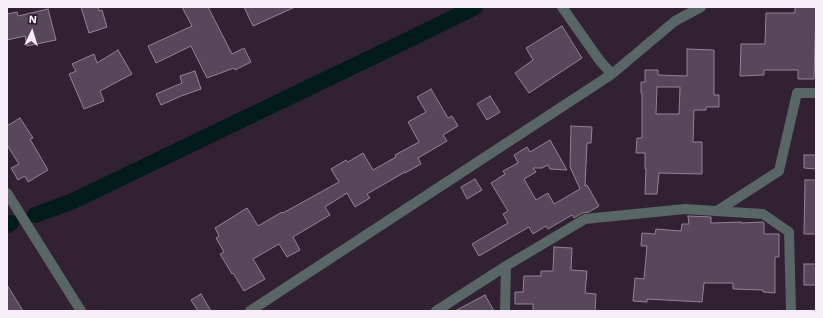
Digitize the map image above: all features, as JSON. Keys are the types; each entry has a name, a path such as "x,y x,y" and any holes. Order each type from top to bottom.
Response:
{"street":[{"path":"562,7 600,61 612,74"},
{"path":"250,311 612,74 675,21 701,7"},
{"path":"717,211 779,171 797,93 816,93"},
{"path":"7,193 81,311"},
{"path":"436,311 506,266 585,219 685,209 763,214 788,232 792,311"},
{"path":"505,311 506,266"}],"building":[{"path":"81,7 98,7 99,11 102,10 107,27 89,33"},
{"path":"182,7 208,7 232,54 244,48 251,62 235,70 234,68 207,78 191,46 156,63 148,46 192,26"},
{"path":"244,7 295,7 253,26"},
{"path":"795,7 816,7 814,79 798,79 798,70 764,70 764,75 740,76 741,44 765,44 766,13 795,13"},
{"path":"48,9 56,40 27,46 25,36 7,40 7,14 17,12 18,16"},
{"path":"562,26 582,58 529,93 515,73 533,60 526,48"},
{"path":"687,49 714,50 714,95 719,95 719,107 706,107 706,110 694,110 693,142 702,142 702,174 659,173 657,194 645,194 645,153 636,153 637,138 642,138 641,82 645,82 645,70 658,70 658,75 687,76","holes":["657,87 680,87 679,114 656,114"]},
{"path":"118,50 132,74 100,91 104,101 84,109 69,74 76,71 72,64 94,54 97,63"},
{"path":"195,71 201,89 161,105 156,94 182,83 180,76"},
{"path":"431,89 448,118 452,116 458,126 443,135 447,141 418,158 421,164 367,194 370,198 355,207 347,193 325,207 330,215 293,237 300,250 287,257 279,244 253,259 265,279 244,291 220,254 224,252 216,238 219,236 215,228 247,208 258,226 339,182 331,169 346,160 348,162 363,153 373,170 396,157 395,155 419,142 408,122 426,112 417,97"},
{"path":"490,96 500,112 487,120 477,104"},
{"path":"20,118 33,138 30,139 48,170 28,182 25,176 18,180 11,168 19,164 7,145 7,126"},
{"path":"571,126 592,127 591,143 587,143 585,186 587,185 599,206 574,218 572,215 548,229 546,226 533,234 529,227 479,256 472,244 508,223 503,214 508,211 491,183 505,174 503,171 518,163 514,155 527,147 530,152 550,140 567,170 550,169 548,165 542,168 533,168 536,172 524,179 536,200 548,193 554,204 580,189 570,167"},
{"path":"804,155 816,155 816,169 804,168"},
{"path":"475,179 482,190 467,199 461,187"},
{"path":"805,180 816,180 816,234 804,234"},
{"path":"688,216 711,217 711,223 763,222 764,234 779,234 779,257 775,257 775,293 763,292 763,290 733,289 733,283 704,283 702,302 647,299 647,302 633,301 635,278 644,279 647,246 641,246 642,233 655,234 656,229 681,231 682,224 689,224"},
{"path":"554,247 572,248 571,270 587,271 585,293 596,294 595,311 533,311 533,304 515,304 515,292 523,292 524,276 541,276 541,271 553,271"},
{"path":"804,264 816,264 816,285 804,285"},
{"path":"7,285 23,311 7,311"},
{"path":"201,294 211,311 198,311 191,300"},
{"path":"485,295 494,311 455,311"}],"waterway":[{"path":"35,215 73,201 475,7"},
{"path":"7,225 11,223"}]}
